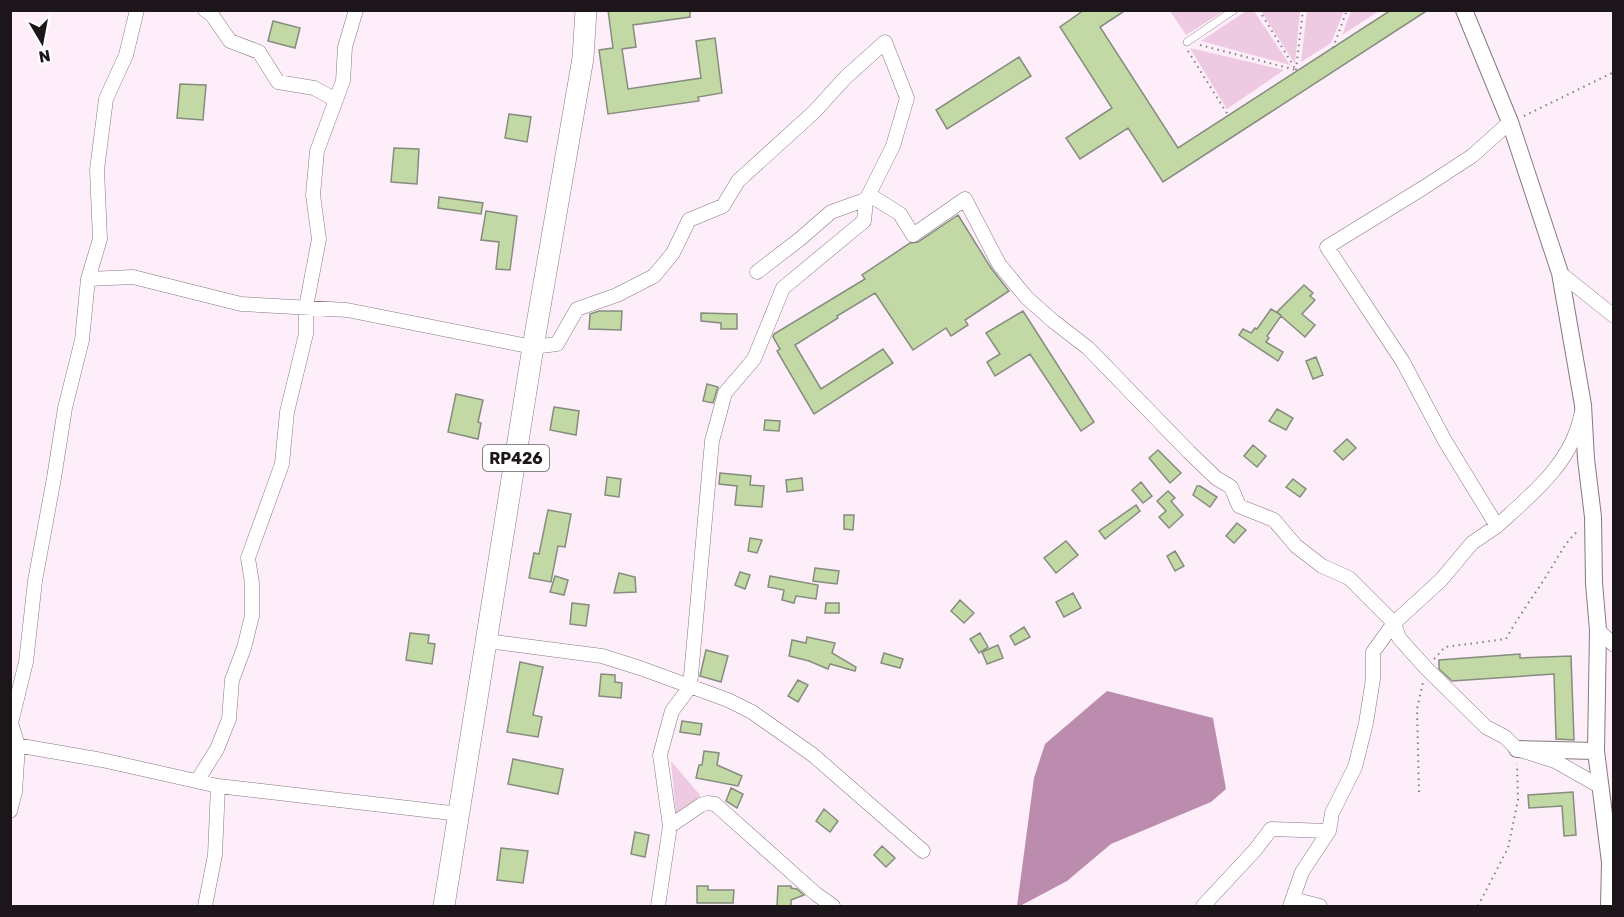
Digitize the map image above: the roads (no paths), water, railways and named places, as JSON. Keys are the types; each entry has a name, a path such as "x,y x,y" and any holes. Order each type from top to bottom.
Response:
{"main road":[{"name":"RP426","path":"444,906 533,347 583,58 586,10"}],"street":[{"path":"10,811 15,792 11,723 26,662 34,581 65,408 82,340 88,279 100,239 97,170 106,99 126,55 137,10"},
{"path":"205,10 212,15 230,41 259,52 278,82 314,88 336,100"},
{"path":"197,781 217,749 228,719 232,680 244,648 252,616 249,558 282,464 287,412 306,334 306,307 319,239 313,195 317,151 343,81 345,47 356,10"},
{"path":"1464,10 1510,122 1560,273 1583,405 1593,518 1594,583 1598,630 1596,751 1610,862 1609,906"},
{"path":"88,279 133,277 241,304 347,310 533,347 557,344 577,309 616,295 654,276 673,253 689,220 723,206 738,181 814,112 846,77 885,42 908,98 893,146 866,200 864,221 783,288 754,359 725,393 712,441 690,687 672,711 660,755 670,826 658,906"},
{"path":"1497,526 1445,441 1403,362 1327,247 1472,156 1510,122"},
{"path":"757,272 800,240 831,212 873,197 900,214 913,235 965,199 999,264 1027,298 1088,348 1189,452 1216,478 1231,487 1239,506 1274,520 1296,546 1322,566 1349,578 1394,623 1399,638 1426,668 1486,728 1505,737 1517,749 1556,761 1601,787"},
{"path":"1560,273 1614,316"},
{"path":"1320,906 1292,903 1302,872 1329,831 1332,813 1355,767 1366,723 1373,679 1373,652 1394,623 1441,580 1472,543 1497,526 1555,471 1579,428 1583,405"},
{"path":"1598,630 1614,645"},
{"path":"487,641 602,656 728,700 752,712 813,755 923,850"},
{"path":"14,745 102,760 218,786 460,814"},
{"path":"1517,749 1596,751"},
{"path":"205,906 215,855 218,786"},
{"path":"670,826 701,805 715,804 816,894 833,906"},
{"path":"1203,906 1256,849 1271,829 1329,831"}],"lane":[{"path":"1187,42 1234,10"}]}
